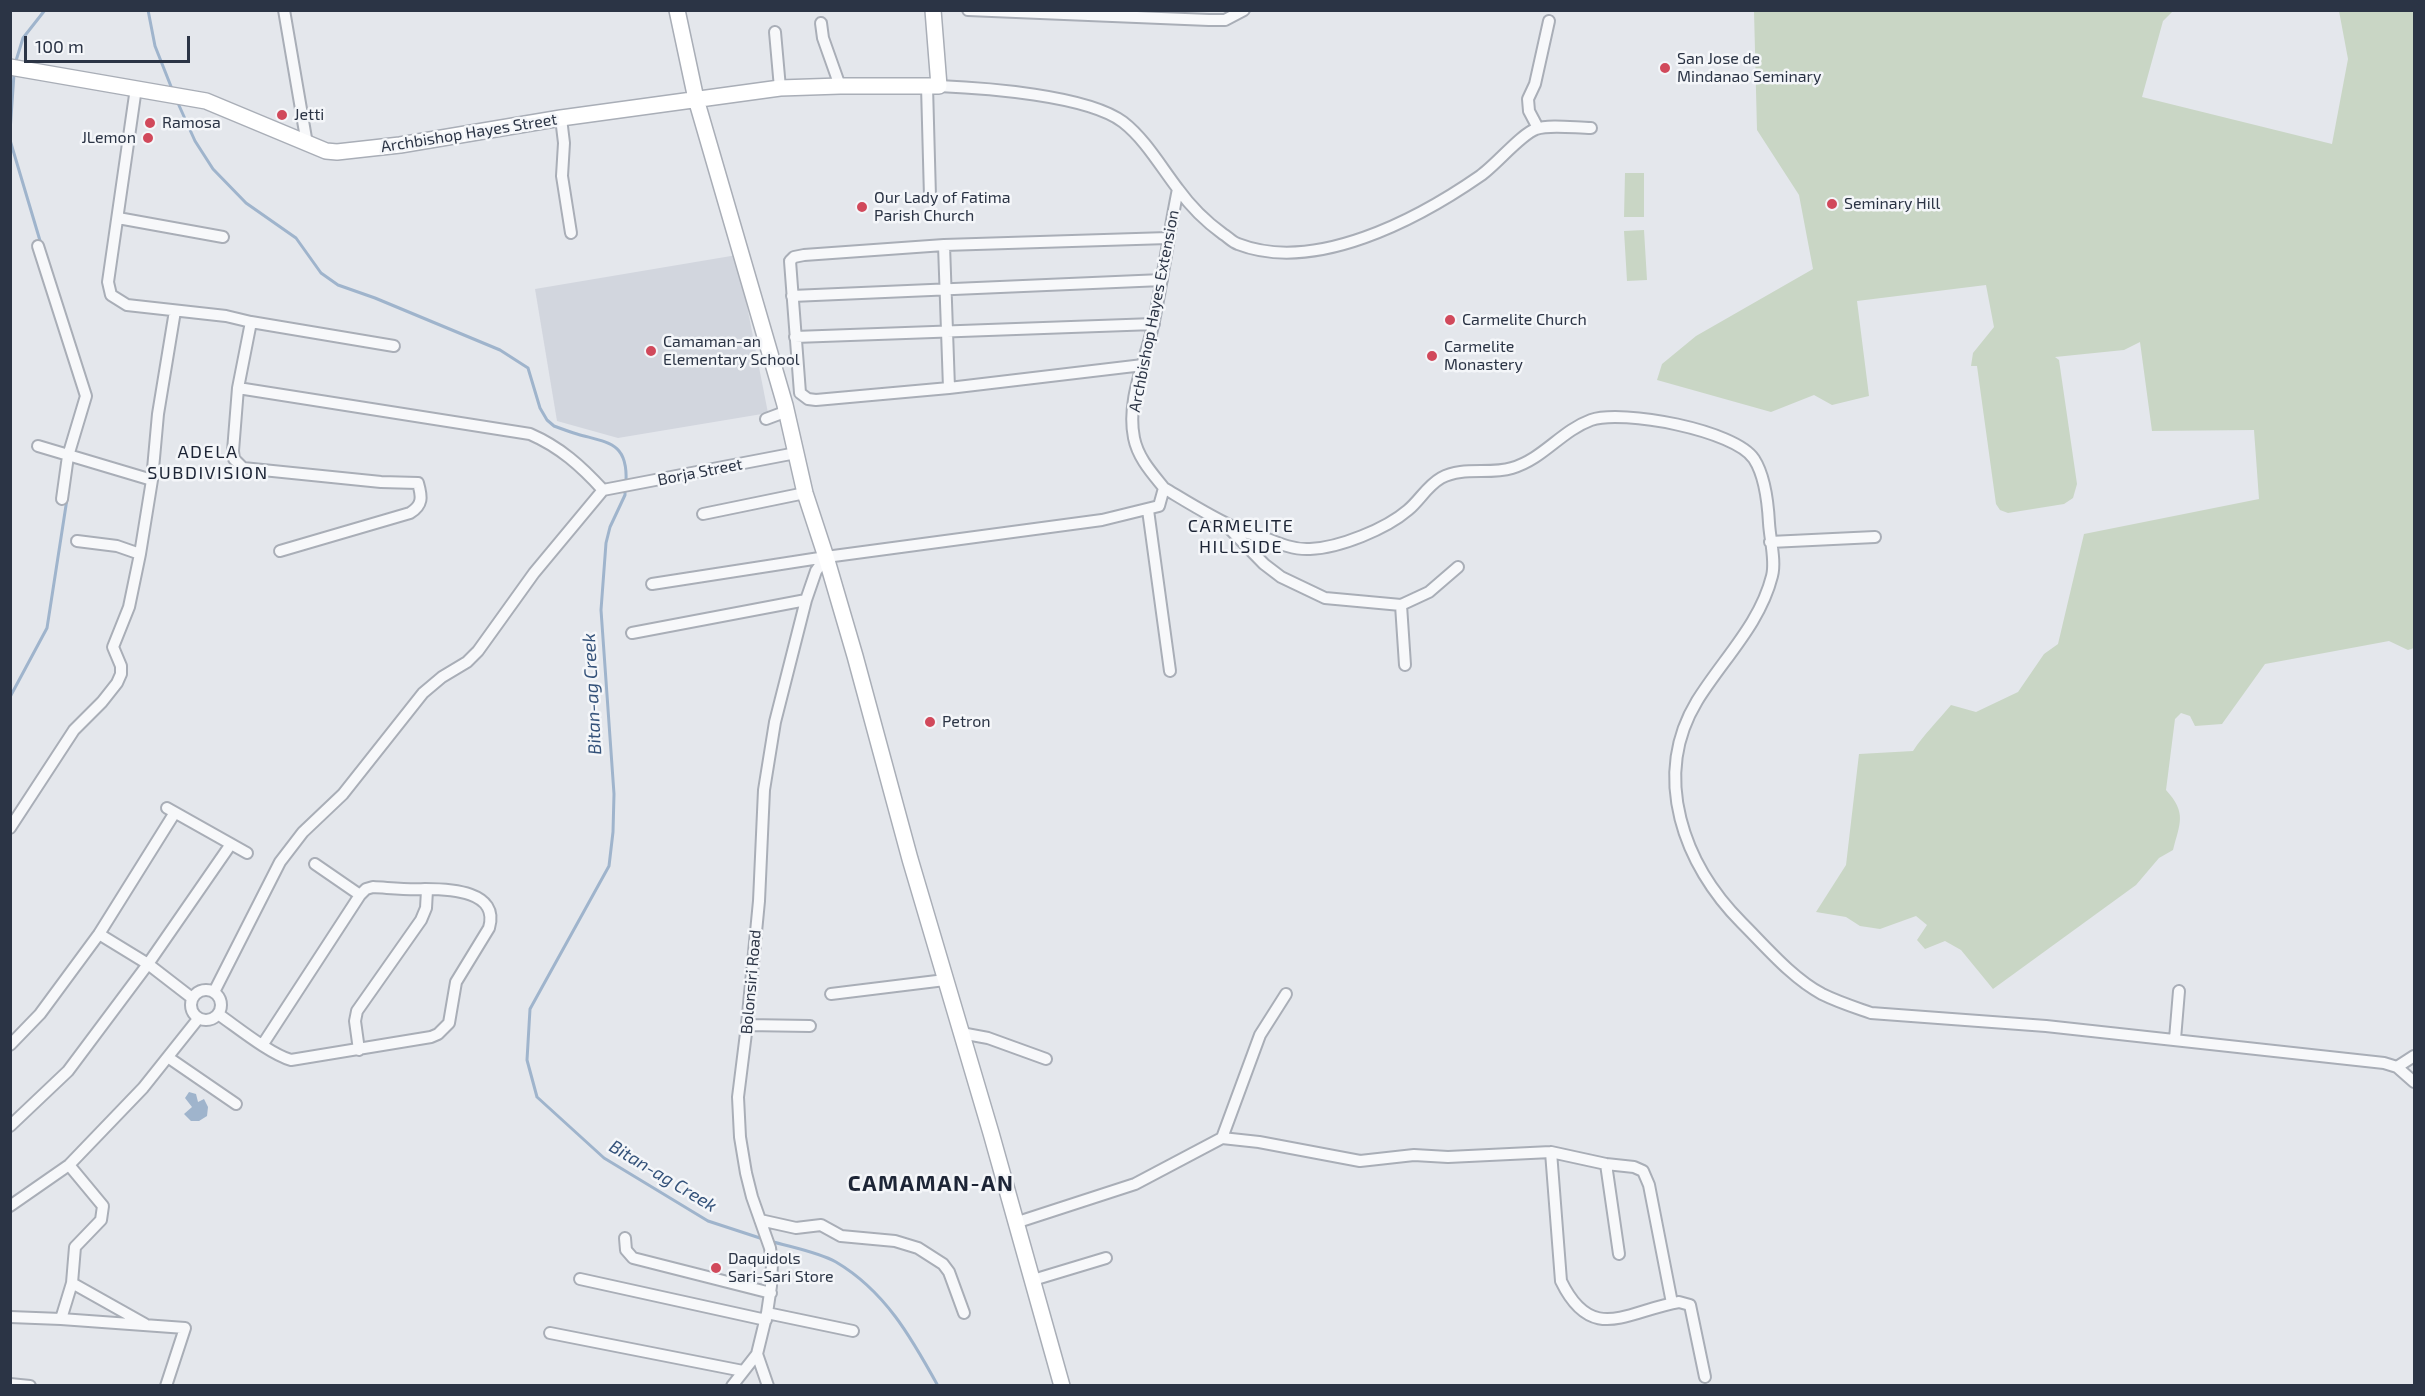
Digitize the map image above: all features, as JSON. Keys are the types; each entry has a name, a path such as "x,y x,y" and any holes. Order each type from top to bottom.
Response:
{"main road":[{"path":"677,10 696,99 785,405 805,493 826,557 1062,1386"},
{"path":"933,10 933,86"},
{"name":"Archbishop Hayes Street","path":"10,67 183,96 220,106 326,151 351,151 400,145 561,118 780,88 933,86"}],"street":[{"path":"284,10 308,144"},
{"path":"968,10 1209,15 1225,20 1244,10"},
{"path":"1538,128 1529,111 1528,99 1534,84 1549,21"},
{"path":"821,23 823,38 840,86"},
{"path":"775,32 780,88"},
{"path":"930,197 933,86"},
{"name":"Archbishop Hayes Extension","path":"933,86 1008,90 1063,101 1113,115 1139,138 1178,189 1154,324 1133,404 1134,437 1145,465 1164,488"},
{"path":"136,88 108,282 111,295 127,305 226,316 394,346"},
{"path":"561,118 564,143 562,176 571,233"},
{"path":"1178,189 1200,217 1236,244 1278,252 1317,250 1350,241 1414,217 1452,196 1491,168 1530,132 1538,128 1591,128"},
{"path":"118,218 223,237"},
{"path":"1143,364 949,388 808,399 800,393 790,261 794,257 944,245 1168,238"},
{"path":"944,245 949,388"},
{"path":"38,246 86,396 69,456 62,499"},
{"path":"792,296 1162,280"},
{"path":"10,828 74,730 102,702 121,674 121,666 113,647 129,607 140,554 152,480 158,414 175,311"},
{"path":"251,322 238,388 233,451 234,459 243,468 381,482 423,483 421,502 410,513 280,552"},
{"path":"795,337 1154,324"},
{"path":"214,992 280,862 303,832 343,794 423,693 442,677 467,662 478,651 534,573 603,490 575,460 547,441 530,434 238,388"},
{"path":"766,419 782,413 785,405"},
{"path":"652,584 826,557 1102,520 1159,506 1164,488 1243,531 1291,547 1325,548 1382,527 1410,509 1433,482 1452,472 1500,471 1516,467 1545,452 1577,426 1595,418 1664,422 1684,426 1726,438 1753,458 1759,469 1768,507 1773,573 1761,608 1699,698 1685,723 1679,745 1675,777 1679,814 1694,859 1723,904 1788,967 1819,992 1871,1013 2046,1026 2384,1063 2397,1067 2415,1082"},
{"path":"38,446 152,480"},
{"name":"Borja Street","path":"603,490 796,453"},
{"path":"703,514 805,493"},
{"path":"1148,510 1170,671"},
{"path":"1223,522 1264,564 1294,585 1325,598 1401,605 1429,592 1458,567"},
{"path":"1770,542 1875,537"},
{"path":"77,542 117,546 140,554"},
{"name":"Bolonsiri Road","path":"732,1386 757,1354 771,1293 770,1248 747,1173 738,1096 759,901 763,802 769,751 806,600 816,571 826,557"},
{"path":"632,633 806,600"},
{"path":"1401,605 1405,665"},
{"path":"10,1045 40,1014 99,934 171,811 247,853"},
{"path":"10,1126 68,1071 148,964 231,844"},
{"path":"315,864 360,895"},
{"path":"218,1014 263,1044 291,1060 359,1050 438,1034 449,1023 456,982 489,928 492,918 491,911 486,903 447,888 366,889 263,1044"},
{"path":"359,1050 355,1021 357,1011 421,920 426,908 427,890"},
{"path":"99,934 148,964 192,998"},
{"path":"831,994 945,980"},
{"path":"200,991 214,992 220,1000 218,1014 210,1020 198,1019 190,1008 192,998 200,991"},
{"path":"2175,1039 2179,991"},
{"path":"1222,1138 1260,1035 1286,994"},
{"path":"10,1206 69,1165 169,1058 198,1019"},
{"path":"747,1025 810,1026"},
{"path":"961,1033 988,1038 1046,1059"},
{"path":"2397,1067 2415,1056"},
{"path":"169,1058 236,1104"},
{"path":"1015,1223 1135,1184 1222,1138 1258,1142 1360,1161 1414,1155 1448,1157 1551,1152 1606,1164 1634,1167 1643,1171 1649,1185 1672,1303"},
{"path":"1551,1152 1561,1281 1577,1308 1595,1318 1611,1320 1672,1303 1690,1305 1705,1377"},
{"path":"1606,1164 1619,1254"},
{"path":"61,1319 72,1283 75,1247 101,1220 104,1212 103,1206 69,1165"},
{"path":"761,1224 796,1228 822,1226 841,1236 895,1241 918,1248 943,1264 949,1272 964,1313"},
{"path":"625,1238 626,1250 633,1258 771,1293"},
{"path":"1033,1280 1106,1258"},
{"path":"579,1279 767,1317 854,1331"},
{"path":"72,1283 149,1326"},
{"path":"10,1317 185,1328 166,1386"},
{"path":"550,1333 743,1371"},
{"path":"757,1354 768,1386"},
{"path":"10,1384 30,1386"}],"shaded area":[{"name":"Camaman-an Elementary School","path":"737,255 768,413 618,438 557,421 535,289"}],"green space":[{"path":"1754,11 2173,11 2163,21 2142,97 2332,144 2348,59 2339,11 2414,11 2414,648 2408,650 2389,641 2265,664 2222,724 2195,726 2190,716 2181,713 2175,719 2166,790 2177,805 2180,818 2173,850 2159,858 2136,885 1993,989 1961,950 1945,941 1925,949 1917,940 1927,925 1916,916 1880,929 1860,926 1846,917 1816,912 1846,865 1859,754 1913,751 1951,705 1976,712 2018,692 2044,654 2058,644 2084,534 2259,499 2254,430 2152,431 2140,342 2124,350 2055,357 2059,360 2077,484 2073,498 2064,504 2008,513 2000,510 1996,504 1977,366 1971,366 1973,353 1994,327 1986,285 1857,301 1869,396 1832,405 1814,395 1771,412 1657,380 1662,364 1696,336 1813,269 1799,195 1757,130"},
{"path":"1625,173 1644,173 1644,217 1624,217"},
{"path":"1644,230 1647,280 1627,281 1624,231"}],"water":[{"path":"189,1092 196,1094 198,1102 204,1099 208,1107 207,1116 199,1121 191,1121 184,1114 192,1107 185,1098"}],"waterway":[{"path":"15,64 23,38 45,10"},
{"name":"Bitan-ag Creek","path":"148,10 155,46 172,89"},
{"path":"10,132 14,74"},
{"name":"Bitan-ag Creek","path":"177,101 195,141 213,169 246,203 296,238 321,273 338,285 500,350 528,368 540,408 547,420 554,426 614,446 624,459 626,482"},
{"path":"10,140 41,244"},
{"name":"Bitan-ag Creek","path":"625,489 625,495 610,527 606,543 601,610 614,794 609,866 530,1009 527,1060 537,1097 604,1158 708,1221 763,1239"},
{"path":"10,697 47,628 67,499"},
{"name":"Bitan-ag Creek","path":"770,1241 829,1258 869,1287 883,1301 907,1333 938,1386"}],"place":[{"name":"San Jose de Mindanao Seminary","path":"1665,68"},
{"name":"Jetti","path":"282,115"},
{"name":"Ramosa","path":"150,123"},
{"name":"JLemon","path":"148,138"},
{"name":"Seminary Hill","path":"1832,204"},
{"name":"Our Lady of Fatima Parish Church","path":"862,207"},
{"name":"Carmelite Church","path":"1450,320"},
{"name":"Camaman-an Elementary School","path":"651,351"},
{"name":"Carmelite Monastery","path":"1432,356"},
{"name":"Petron","path":"930,722"},
{"name":"Daquidols Sari-Sari Store","path":"716,1268"}],"district":[{"name":"ADELA SUBDIVISION","path":"208,462"},
{"name":"CARMELITE HILLSIDE","path":"1241,536"},
{"name":"CAMAMAN-AN","path":"931,1184"}]}
